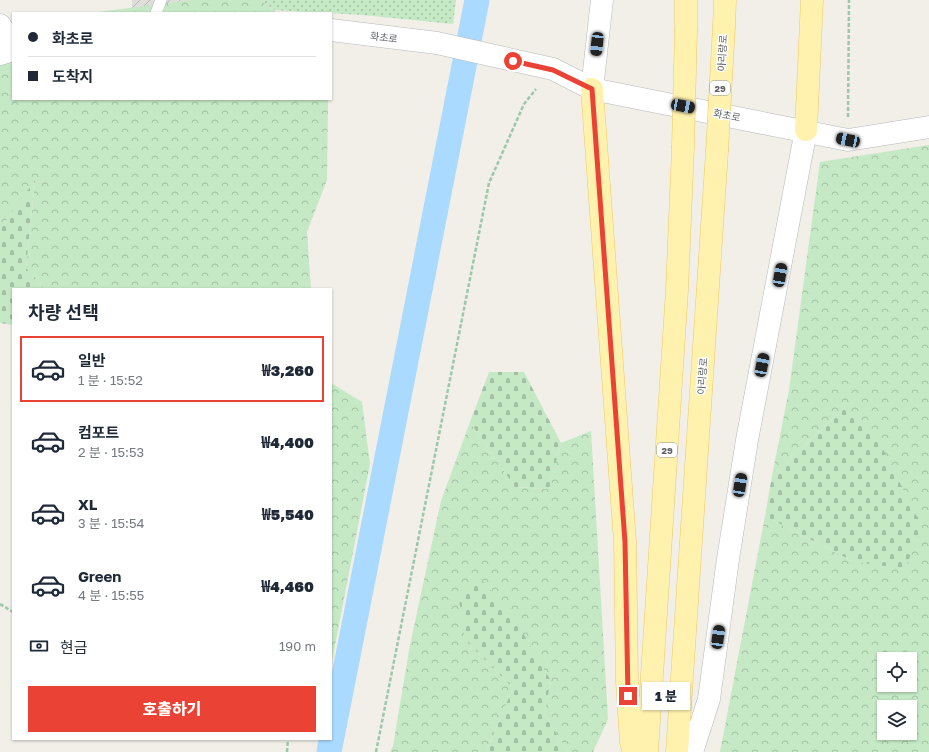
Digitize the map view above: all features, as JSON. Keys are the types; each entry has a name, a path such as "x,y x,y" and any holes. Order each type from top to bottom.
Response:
{"main road":[{"name":"29","path":"647,752 677,290 683,148 686,0"},
{"name":"아리랑로","path":"677,752 717,151 725,0"},
{"path":"806,130 812,0"},
{"path":"592,89 625,542 626,681 631,742 634,752"}],"street":[{"path":"592,89 602,0"},
{"path":"0,24 12,44"},
{"name":"화초로","path":"332,30 437,44 553,70 592,89 806,130 848,140 929,127"},
{"path":"0,54 12,50"},
{"path":"692,752 709,699 728,559 748,440 806,130"}],"lane":[{"path":"156,12 160,0"}],"path":[{"path":"848,140 849,0"},
{"path":"376,752 489,183 524,104 553,70"},
{"path":"0,604 12,611"},
{"path":"288,740 288,752"}],"shaded area":[{"path":"132,0 191,0 132,8"}],"green space":[{"path":"191,0 261,0 276,12 98,12"},
{"path":"261,0 456,0 453,24 332,13 332,12 274,10"},
{"path":"12,22 12,100 328,100 327,180 307,232 311,288 44,288 26,268 35,181 0,229 0,23"},
{"path":"929,145 929,752 720,752 765,516 852,561 845,407 772,476 789,390 820,162"},
{"path":"35,180 26,268 44,288 12,288 12,325 0,323 0,229"},
{"path":"489,372 524,372 561,443 549,489 515,487 470,422"},
{"path":"332,384 362,402 370,464 332,661"},
{"path":"845,407 881,445 922,527 905,569 852,561 765,516 772,476"},
{"path":"470,422 515,487 549,489 561,443 591,431 608,719 593,752 568,752 544,714 551,681 465,640 513,688 486,752 390,752 393,746 410,645 441,501"},
{"path":"484,582 520,628 551,681 544,714 568,752 486,752 513,688 465,640 458,592"}],"waterway":[{"path":"332,737 477,0"},
{"path":"329,752 331,740"}],"route":[{"path":"513,61 553,70 592,89 603,263 625,542 626,681 628,696"}]}
